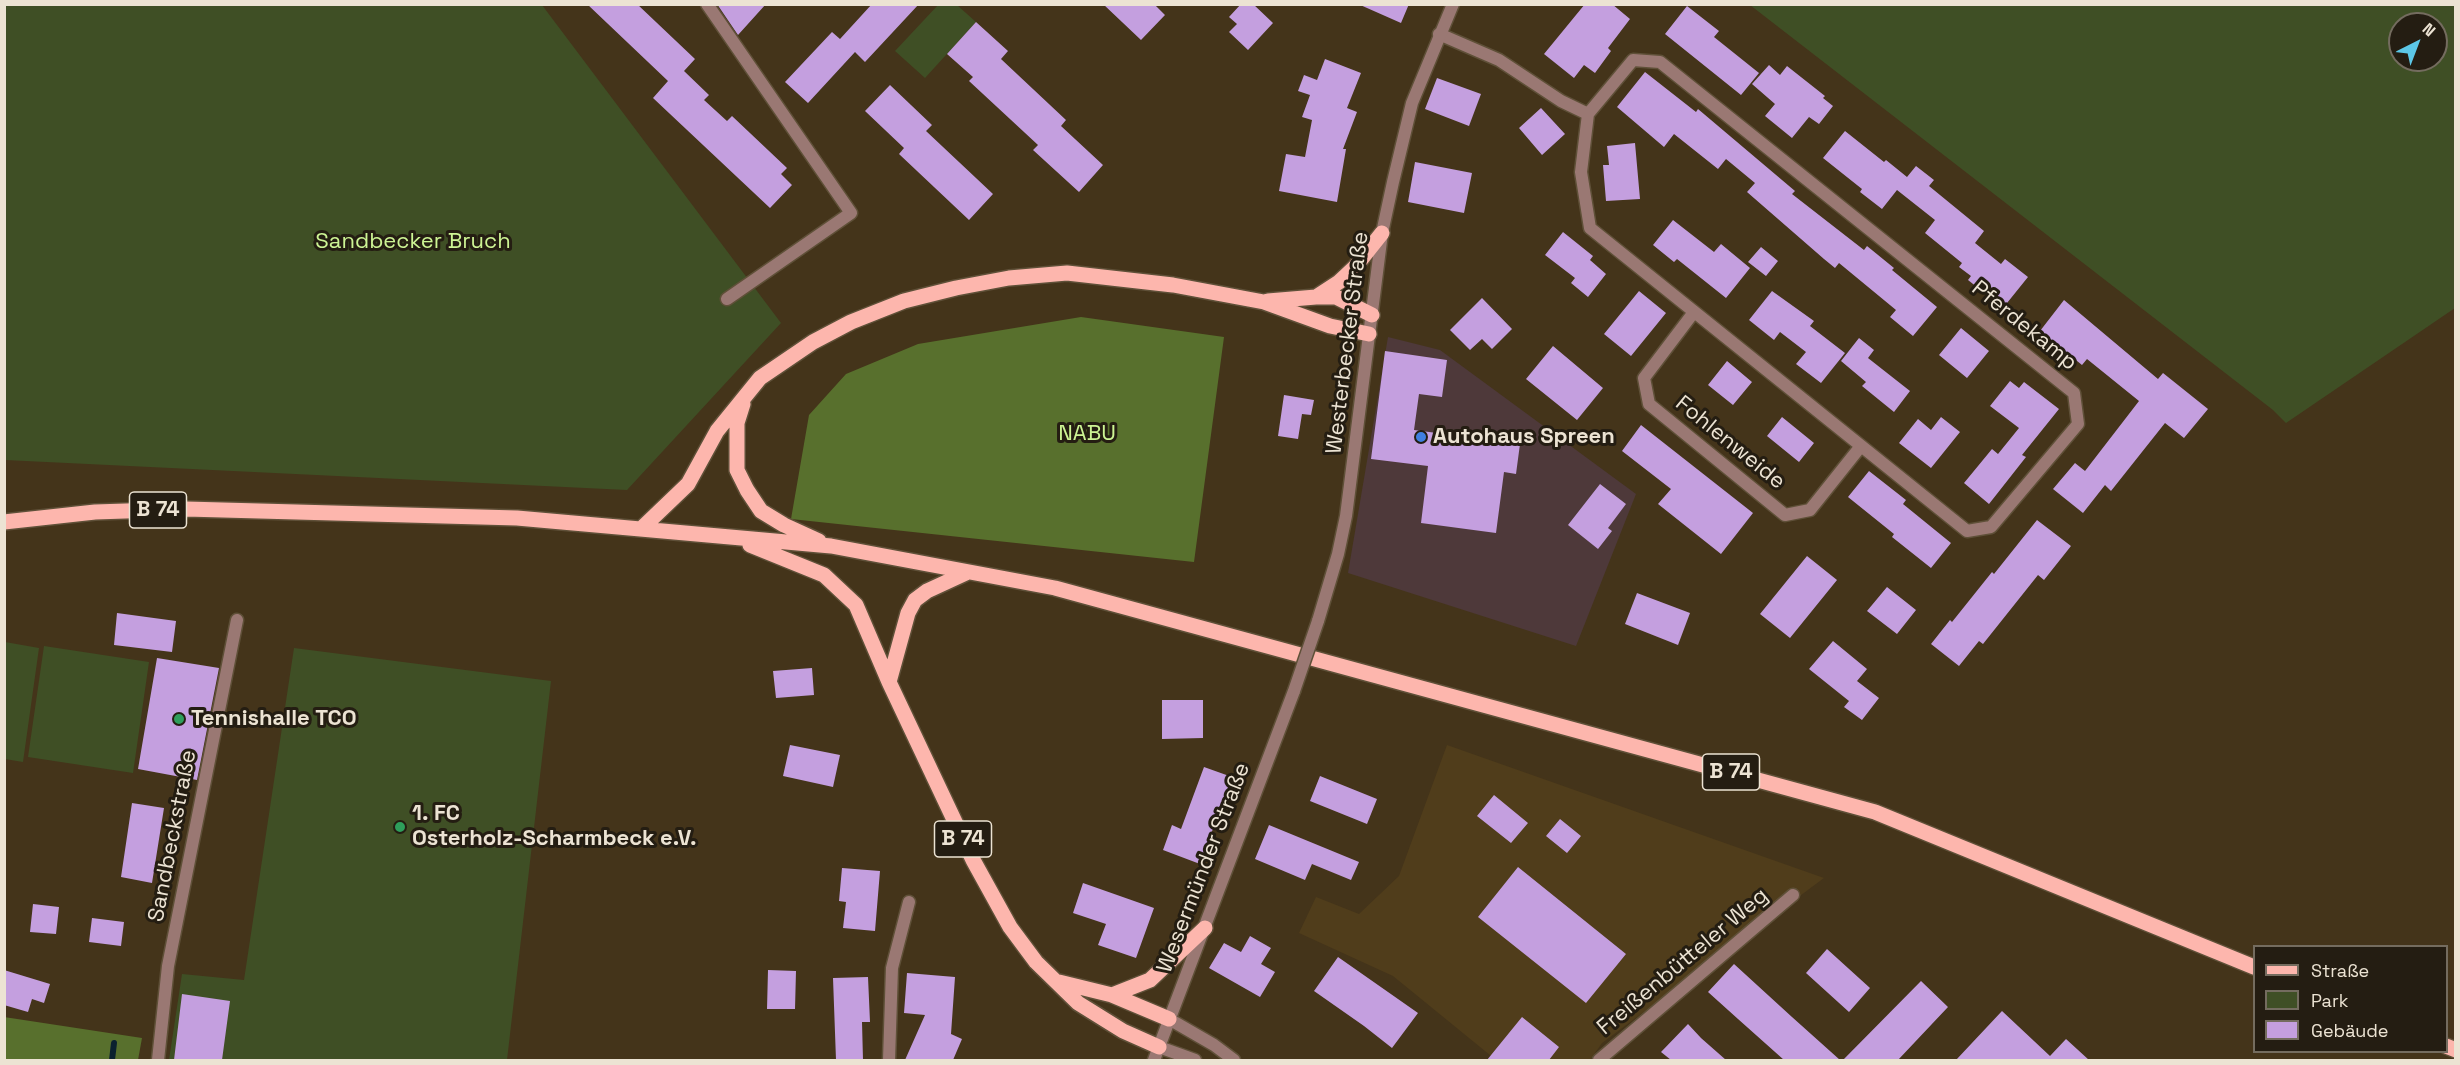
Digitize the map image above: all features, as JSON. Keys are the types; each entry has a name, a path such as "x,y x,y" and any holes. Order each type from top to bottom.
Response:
{"main road":[{"path":"1317,297 1339,282 1355,267 1383,233"},
{"path":"641,529 688,484 717,431 760,378 778,364 851,322 904,302 956,288 1010,278 1067,273 1173,285 1264,302 1330,326 1369,334"},
{"path":"1264,302 1336,297 1372,315"},
{"path":"744,398 737,423 737,470 747,490 761,511 784,525 831,546"},
{"name":"B 74","path":"4,522 95,512 186,509 517,518 831,546 1055,588 1875,812 2253,967"},
{"path":"730,537 801,564 824,575 840,588 856,604 889,682"},
{"path":"889,682 908,614 915,600 927,591 966,573"},
{"name":"B 74","path":"889,682 973,860 1010,927 1036,962 1059,982 1112,995 1169,1019"},
{"path":"1112,995 1150,980 1205,928"},
{"path":"1059,982 1078,1003 1157,1054"}],"street":[{"path":"707,4 851,213 727,299"},
{"name":"Westerbecker Straße","path":"1294,691 1338,554 1346,516 1383,233 1412,103 1453,4"},
{"path":"1439,34 1499,60 1561,101 1588,114"},
{"name":"Pferdekamp","path":"1633,60 1660,62 2074,393 2078,424 1991,527 1967,531 1694,312 1590,228 1581,172 1588,114 1633,60"},
{"name":"Fohlenweide","path":"1694,312 1644,378 1649,404 1785,515 1810,510 1861,446"},
{"name":"Sandbeckstraße","path":"158,1060 168,966 237,620"},
{"name":"Wesermünder Straße","path":"1157,1054 1294,691"},
{"name":"Freißenbütteler Weg","path":"1599,1060 1793,895"},
{"path":"889,1060 892,968 909,902"},
{"path":"1169,1019 1214,1045 1234,1060"},
{"path":"1157,1054 1195,1060"}],"shaded area":[{"path":"1388,337 1440,350 1636,494 1576,646 1348,573"},
{"path":"1447,745 1824,878 1602,1043 1590,1060 1496,1060 1393,976 1299,933 1316,897 1359,914 1399,876"}],"green space":[{"name":"Sandbecker Bruch","path":"5,5 542,5 781,323 627,490 5,460"},
{"path":"938,5 957,5 976,22 925,78 895,51"},
{"path":"1750,5 2455,5 2455,308 2286,423 2273,410"},
{"name":"NABU","path":"1081,317 1224,337 1194,562 791,519 809,415 846,374 918,344"},
{"path":"5,642 39,648 23,762 5,759"},
{"path":"44,646 149,662 133,773 28,757"},
{"name":"1. FC Osterholz-Scharmbeck e.V.","path":"294,648 551,681 507,1060 169,1060 182,974 244,980"},
{"path":"4,1017 142,1038 138,1060 5,1060"}],"building":[{"path":"587,4 637,4 695,59 684,71 709,95 704,100 727,121 732,116 787,168 781,174 792,185 770,208 653,98 668,81"},
{"path":"717,4 766,4 738,35"},
{"path":"872,4 919,4 865,62 855,52 808,103 785,82 832,32 840,39"},
{"path":"1103,4 1154,4 1165,15 1141,40"},
{"path":"1241,4 1253,4 1273,23 1248,50 1229,32 1237,24 1229,17"},
{"path":"1358,4 1409,4 1401,23"},
{"path":"1585,4 1612,4 1630,19 1608,48 1611,51 1595,73 1584,65 1574,78 1544,54"},
{"path":"1687,6 1719,31 1714,37 1759,73 1741,95 1665,34"},
{"path":"976,22 1008,51 1001,59 1066,120 1061,126 1103,165 1079,192 1033,150 1038,145 969,81 973,77 947,54"},
{"path":"1325,59 1361,73 1347,108 1357,112 1343,149 1346,149 1337,202 1279,191 1286,154 1305,157 1312,120 1302,117 1310,95 1298,91 1304,75 1317,80"},
{"path":"1769,65 1780,75 1787,66 1825,96 1823,98 1833,106 1819,124 1809,117 1792,138 1765,116 1775,104 1752,84"},
{"path":"1645,72 1696,112 1698,109 1795,191 1792,194 1864,250 1867,246 1937,307 1913,336 1890,317 1896,310 1839,263 1835,268 1747,192 1755,183 1726,159 1718,169 1674,134 1664,147 1617,107"},
{"path":"1437,78 1481,94 1469,126 1425,109"},
{"path":"890,85 932,125 926,131 993,194 969,220 899,154 904,148 865,111"},
{"path":"1541,108 1565,134 1542,155 1519,128"},
{"path":"1845,131 1907,177 1916,166 1934,180 1929,186 1984,231 1975,243 2001,264 2005,259 2028,277 2003,308 1968,280 1971,276 1959,267 1962,263 1925,233 1935,220 1897,190 1882,209 1860,192 1862,189 1823,158"},
{"path":"1635,143 1640,199 1606,201 1603,165 1609,165 1607,146"},
{"path":"1415,162 1472,173 1464,213 1408,202"},
{"path":"1673,220 1714,252 1721,244 1750,268 1726,298 1677,259 1674,262 1653,245"},
{"path":"1563,232 1593,256 1590,260 1606,274 1588,297 1571,283 1575,278 1545,255"},
{"path":"1761,247 1778,261 1766,276 1748,262"},
{"path":"1639,291 1666,313 1631,356 1604,334"},
{"path":"1772,291 1814,321 1810,326 1845,353 1821,383 1796,364 1806,352 1780,332 1774,340 1749,320"},
{"path":"1482,298 1512,329 1492,349 1482,339 1470,350 1450,330"},
{"path":"2064,300 2158,379 2163,373 2208,409 2184,438 2165,423 2111,491 2105,485 2083,513 2053,489 2075,463 2085,471 2139,401 2087,359 2082,365 2040,331"},
{"path":"1961,328 1989,351 1967,378 1939,355"},
{"path":"1859,338 1874,350 1868,358 1910,391 1894,412 1862,386 1866,382 1841,361"},
{"path":"1553,346 1603,388 1577,420 1526,379"},
{"name":"Autohaus Spreen","path":"1385,351 1447,360 1442,397 1419,394 1414,430 1520,444 1516,474 1504,472 1496,533 1421,523 1428,466 1371,459"},
{"path":"1727,361 1752,382 1733,405 1708,385"},
{"path":"2010,381 2019,388 2024,382 2059,409 2022,455 2026,457 1989,504 1964,483 1992,449 1998,454 2019,428 1990,406"},
{"path":"1284,395 1314,400 1311,415 1302,414 1298,439 1278,436"},
{"path":"1782,417 1814,443 1799,462 1767,436"},
{"path":"1941,417 1960,432 1931,468 1899,443 1918,419 1931,430"},
{"path":"1641,425 1753,513 1721,554 1658,504 1671,489 1622,451"},
{"path":"1869,471 1906,500 1903,504 1951,543 1931,568 1848,497"},
{"path":"1600,484 1626,504 1608,528 1612,531 1598,549 1568,525"},
{"path":"2037,520 2071,546 2044,580 2038,575 1983,644 1979,641 1959,666 1931,644 1950,620 1952,622 1992,572 1994,574"},
{"path":"1807,556 1837,580 1790,638 1760,614"},
{"path":"1887,587 1916,610 1897,634 1867,611"},
{"path":"1637,593 1690,613 1678,645 1625,624"},
{"path":"117,613 176,621 172,652 114,645"},
{"path":"1833,641 1867,669 1857,681 1879,698 1862,720 1844,707 1849,701 1809,669"},
{"name":"Tennishalle TCO","path":"157,658 219,668 197,780 138,769"},
{"path":"812,668 814,695 776,698 773,671"},
{"path":"1162,700 1203,700 1203,738 1162,739"},
{"path":"790,745 840,755 833,787 783,776"},
{"path":"1204,767 1232,777 1200,864 1163,850 1172,825 1181,829"},
{"path":"1320,776 1377,799 1367,824 1310,801"},
{"path":"1494,795 1528,823 1511,843 1477,816"},
{"path":"132,803 164,808 152,883 121,877"},
{"path":"1560,819 1581,836 1567,853 1546,836"},
{"path":"1269,825 1359,862 1351,880 1312,864 1305,880 1255,859"},
{"path":"1518,867 1626,954 1586,1003 1478,917"},
{"path":"842,868 880,871 875,931 843,928 846,902 839,901"},
{"path":"1083,883 1154,908 1136,958 1098,945 1106,924 1073,913"},
{"path":"33,904 59,907 56,934 30,932"},
{"path":"92,918 124,922 121,946 89,942"},
{"path":"1250,936 1271,948 1261,964 1275,972 1260,997 1209,968 1224,943 1241,952"},
{"path":"1827,949 1870,988 1849,1012 1806,973"},
{"path":"1338,957 1418,1013 1392,1048 1314,991"},
{"path":"1734,964 1840,1060 1784,1060 1708,992"},
{"path":"4,970 50,984 44,1003 32,999 28,1012 4,1005"},
{"path":"768,970 796,971 795,1009 767,1009"},
{"path":"907,973 955,977 951,1034 962,1039 953,1060 905,1060 925,1015 904,1013"},
{"path":"868,977 870,1022 862,1022 863,1060 836,1060 833,978"},
{"path":"1921,981 1948,1007 1898,1060 1843,1060"},
{"path":"182,994 230,1001 222,1060 174,1060"},
{"path":"2002,1011 2050,1056 2066,1039 2089,1060 1956,1060"},
{"path":"1522,1017 1559,1047 1549,1060 1487,1060"},
{"path":"1688,1024 1726,1060 1671,1060 1661,1052"}],"waterway":[{"path":"112,1060 114,1043"}],"place":[{"name":"Autohaus Spreen","path":"1421,437"},
{"name":"Tennishalle TCO","path":"179,719"},
{"name":"1. FC Osterholz-Scharmbeck e.V.","path":"400,827"}]}
